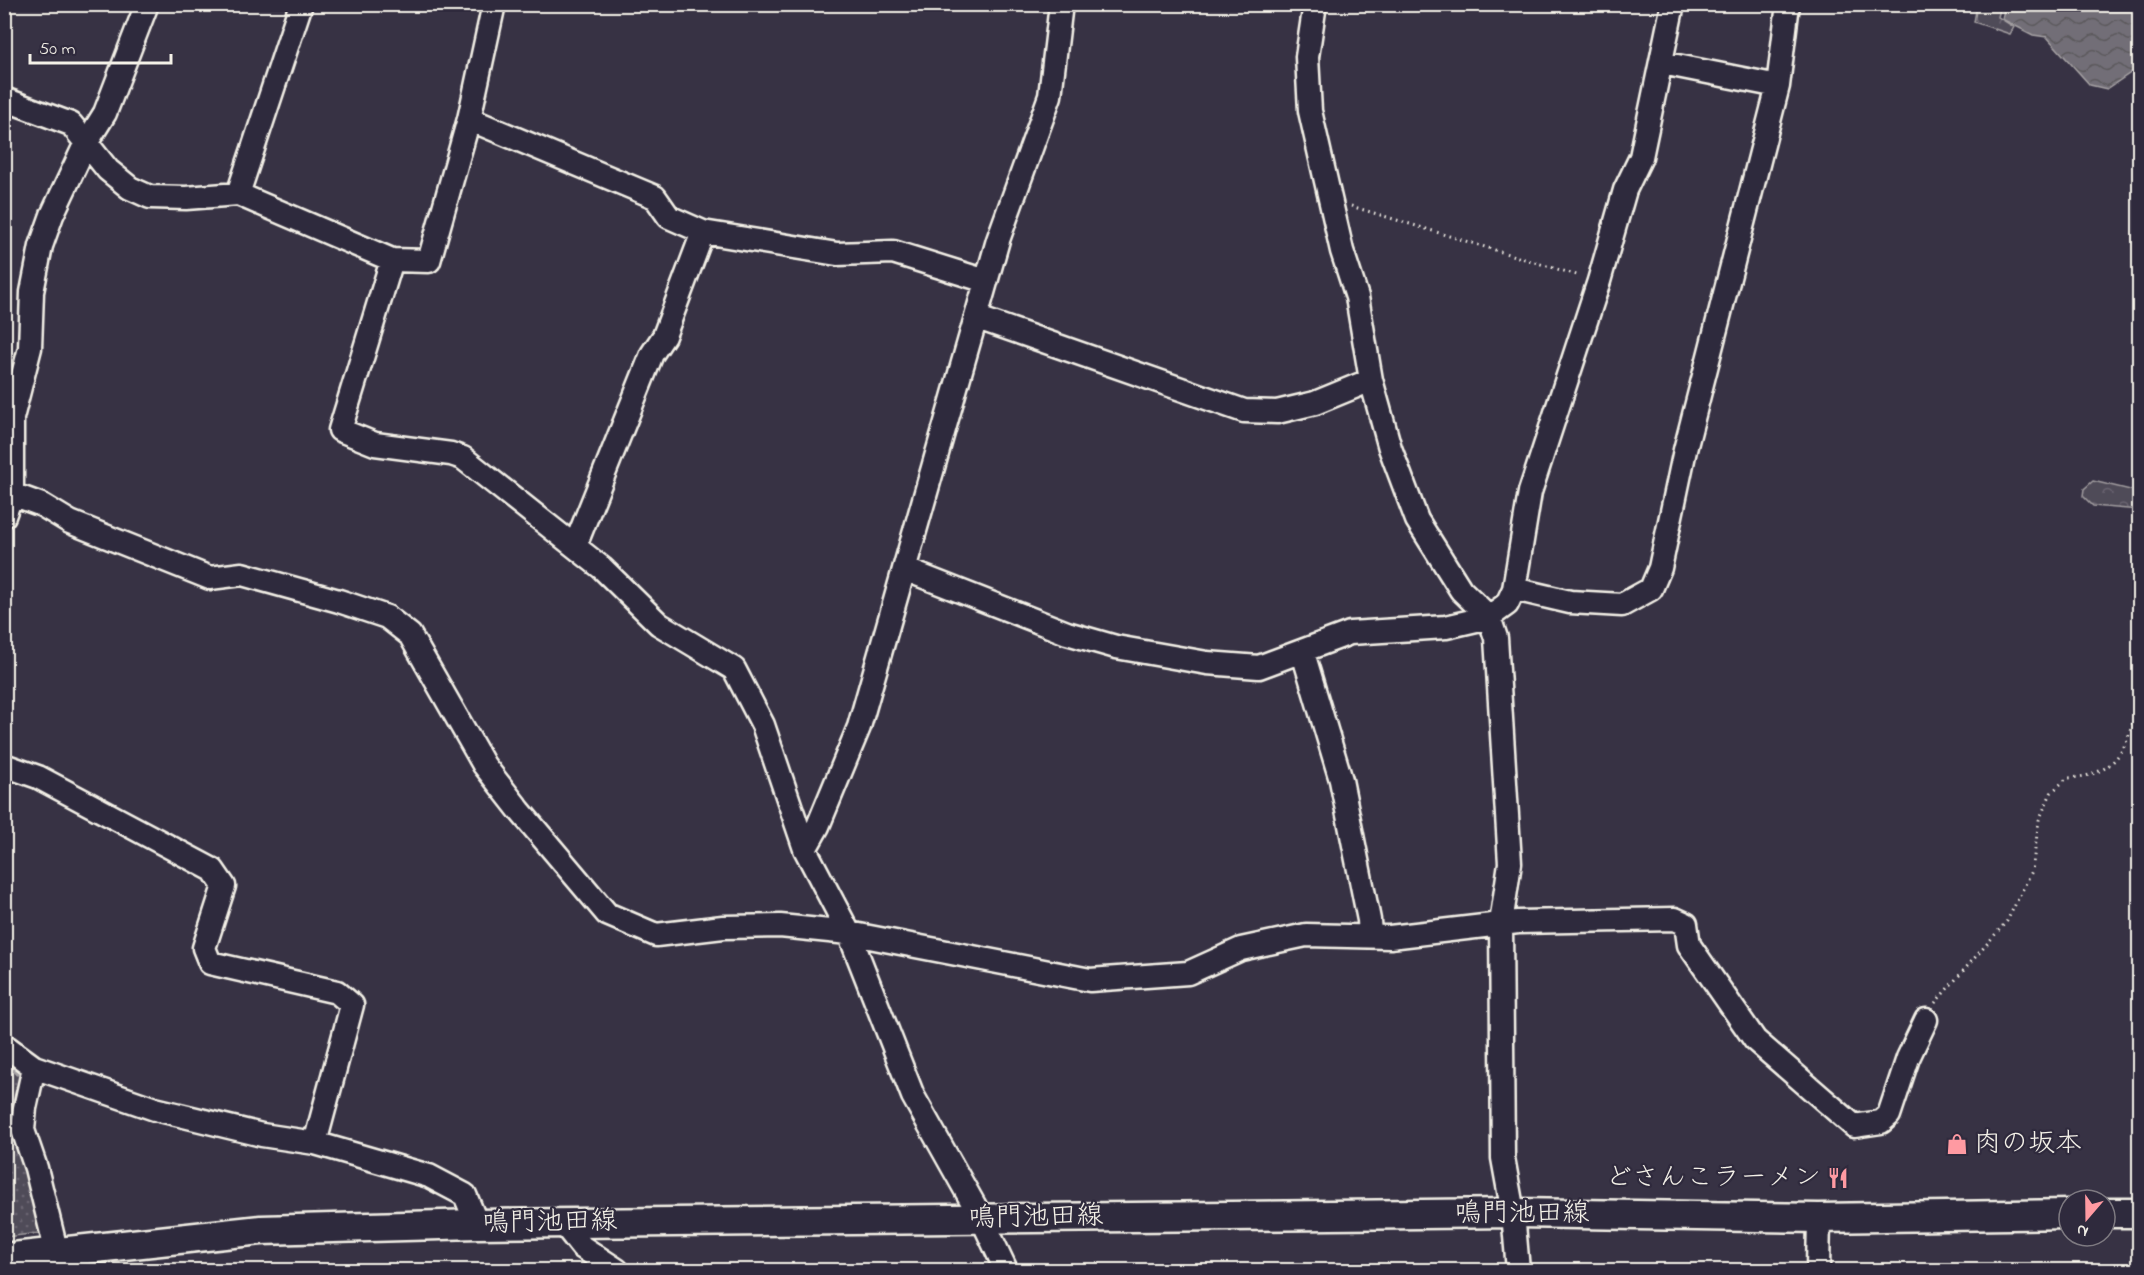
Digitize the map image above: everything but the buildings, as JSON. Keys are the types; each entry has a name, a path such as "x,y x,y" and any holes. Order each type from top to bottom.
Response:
{"main road":[{"name":"鳴門池田線","path":"4,1258 59,1262 261,1230 477,1224 1513,1213 1819,1218 2057,1214"},
{"path":"2117,1213 2139,1213"}],"street":[{"path":"4,516 8,492 12,418 30,348 32,292 41,246 52,215 85,145 105,113 147,4"},
{"path":"238,194 302,4"},
{"path":"4,99 71,124 85,145 115,176 130,188 150,197 186,198 238,194 392,260 429,261 469,119 494,4"},
{"path":"805,849 818,826 859,727 978,318 998,240 1050,96 1061,4"},
{"path":"1315,4 1307,57 1310,111 1331,204 1357,297 1371,380 1390,448 1417,520 1461,590 1489,617 1496,638 1510,863 1501,923 1503,1158 1513,1213 1518,1270"},
{"path":"904,569 1067,633 1116,646 1207,663 1259,667 1350,633 1446,627 1489,617 1507,604 1514,589 1530,492 1599,281 1625,190 1641,157 1673,4"},
{"path":"1514,589 1570,602 1622,605 1651,589 1660,568 1685,450 1778,86 1788,4"},
{"path":"1662,63 1778,86"},
{"path":"469,119 655,198 669,218 703,232 837,254 893,252 986,281"},
{"path":"575,546 652,354 664,336 703,232"},
{"path":"392,260 340,430 375,444 451,454 463,458 602,568 659,624 734,669 763,725 805,849 849,933 913,1096 982,1219 1006,1270"},
{"path":"978,318 1244,411 1277,412 1315,403 1371,380"},
{"path":"8,492 42,505 80,526 210,578 242,574 387,617 410,635 484,765 607,914 620,922 656,935 723,927 780,926 849,933 1090,980 1188,973 1240,950 1306,935 1389,937 1501,923 1675,919 1686,924 1689,945 1755,1040 1854,1126 1881,1122 1889,1114 1908,1058 1926,1020"},
{"path":"1303,652 1341,780 1370,920 1370,936"},
{"path":"4,765 38,777 213,870 224,886 204,948 210,963 337,992 352,1005 315,1143"},
{"path":"4,1045 34,1067 155,1109 262,1135 315,1143 429,1176 465,1195 477,1224"},
{"path":"34,1067 23,1130 36,1168 59,1262"},
{"path":"1818,1270 1819,1218"},
{"path":"563,1223 582,1247 617,1270"}],"path":[{"path":"1331,204 1342,203 1599,281"},
{"path":"2139,609 2139,646"},
{"path":"1926,1020 1940,996 2007,921 2032,871 2039,820 2051,793 2067,778 2088,777 2111,766 2129,740 2139,690"}],"green space":[{"path":"1977,5 2001,5 1998,17 2014,27 2010,34 1974,22"},
{"path":"2093,481 2139,492 2139,510 2093,506 2083,496 2084,489"},
{"path":"4,1055 20,1066 23,1076 30,1170 40,1233 5,1237"}],"water":[{"path":"2005,5 2139,5 2139,67 2107,89 2090,85 2047,37 2033,35 2002,19"}],"waterway":[{"path":"4,1059 17,1073"}],"place":[{"name":"肉の坂本","path":"1957,1144"},
{"name":"どさんこラーメン","path":"1838,1178"}]}
